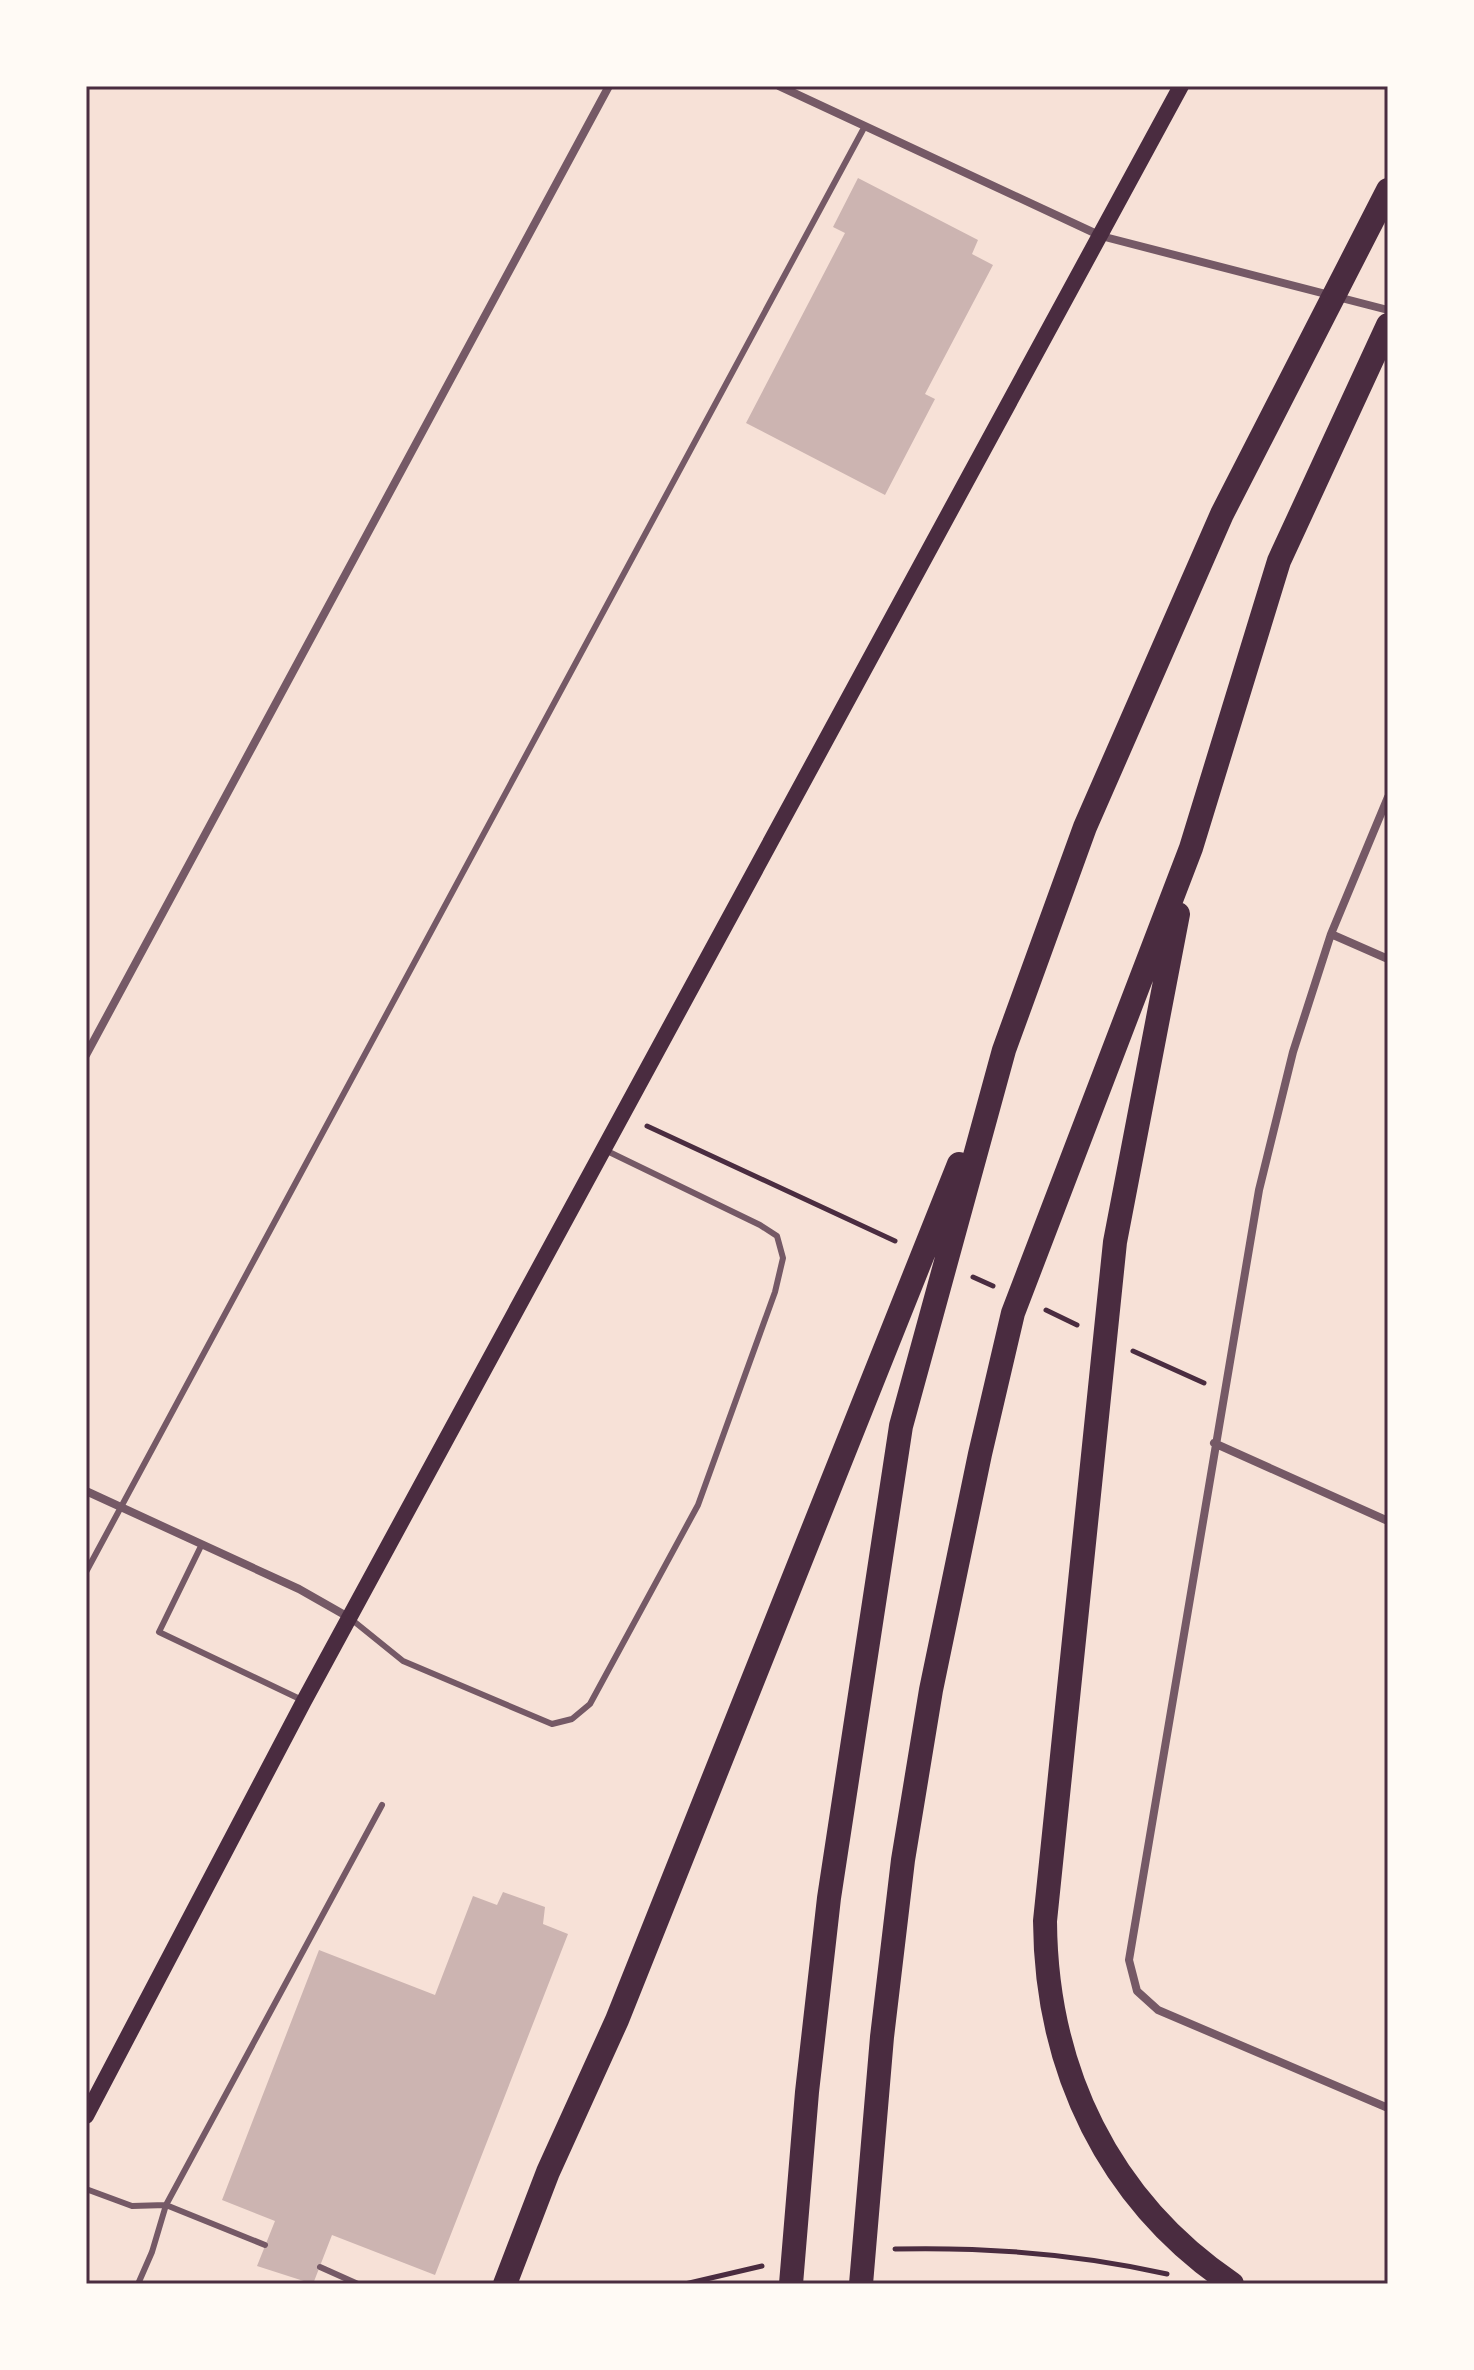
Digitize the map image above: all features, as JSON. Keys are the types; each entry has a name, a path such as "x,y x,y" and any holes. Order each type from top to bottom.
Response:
{"highway":[{"path":"505,2284 548,2172 623,2005 1004,1050 1085,827 1222,514 1388,190"},
{"path":"861,2284 882,2037 903,1860 931,1690 1013,1313 1191,848 1279,561 1388,325"},
{"path":"1191,848 1115,1242 1078,1578 1045,1921 1045,1961 1054,2026 1083,2110 1128,2185 1152,2216 1204,2265 1232,2284"},
{"path":"791,2284 807,2092 829,1898 901,1426 1004,1050"}],"main road":[{"path":"86,2116 304,1701 1181,86"}],"street":[{"path":"86,1055 609,86"},
{"path":"779,86 1101,236 1388,310"},
{"path":"1388,797 1331,934 1293,1052 1259,1190 1129,1960 1132,1981 1144,2000 1158,2010 1388,2108"},
{"path":"1331,934 1388,959"},
{"path":"1214,1443 1388,1521"},
{"path":"86,1491 299,1589 351,1618"}],"lane":[{"path":"86,1572 865,126"},
{"path":"351,1618 403,1661 552,1724 572,1719 590,1704 698,1505 775,1292 783,1258 777,1236 760,1225 605,1150"},
{"path":"202,1544 159,1632 304,1701"},
{"path":"138,2284 152,2252 166,2205 382,1805"},
{"path":"86,2189 132,2206 166,2205 265,2245"},
{"path":"320,2267 358,2284"}],"path":[{"path":"624,1115 832,1212"},
{"path":"973,2251 1063,2257 1170,2274"},
{"path":"685,2284 730,2271"}],"building":[{"path":"858,178 978,240 972,254 993,265 925,394 935,399 885,495 746,423 845,233 833,227"},
{"path":"503,1892 545,1907 543,1924 568,1934 435,2275 332,2235 313,2284 257,2266 275,2221 222,2200 319,1950 435,1995 473,1896 497,1905"}]}
